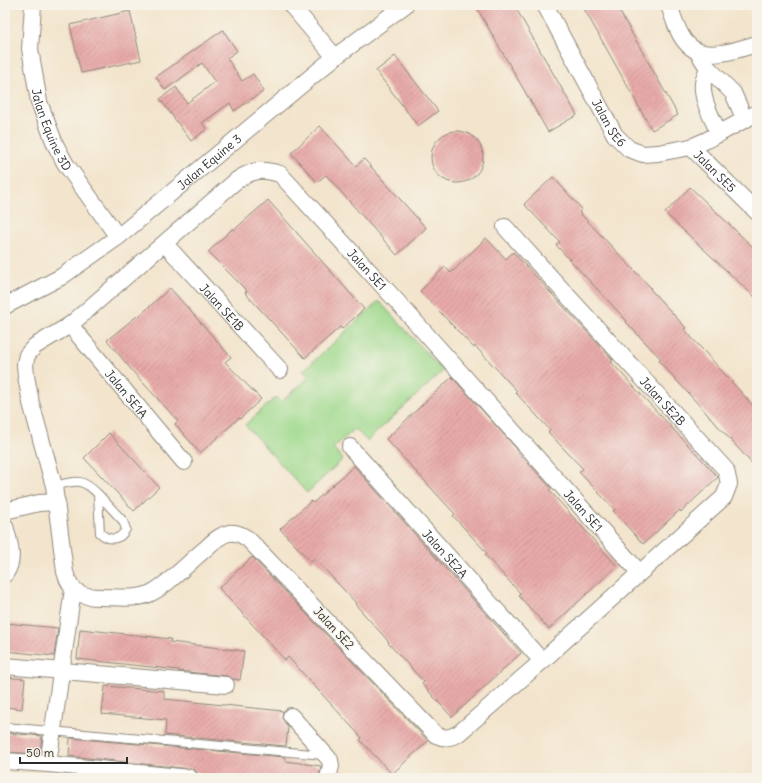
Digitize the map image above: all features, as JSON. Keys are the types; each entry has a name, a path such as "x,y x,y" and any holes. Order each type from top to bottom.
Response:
{"street":[{"name":"Jalan Equine 3D","path":"32,5 30,49 39,102 55,144 65,163 118,237"},
{"path":"291,5 335,57"},
{"name":"Jalan Equine 3","path":"5,306 61,277 118,237 335,57 405,5"},
{"name":"Jalan SE6","path":"545,5 615,135 629,150 643,154 691,147 719,134 751,116"},
{"path":"669,5 674,22 683,39 690,48 710,54 722,53 757,44"},
{"path":"697,51 708,68 733,93 751,116"},
{"path":"708,68 703,82 703,91 719,134"},
{"name":"Jalan SE5","path":"691,147 757,212"},
{"name":"Jalan SE1","path":"55,494 31,403 25,364 27,355 35,346 65,328 165,244 237,180 250,172 266,170 280,174 398,302 639,572"},
{"name":"Jalan SE2B","path":"505,227 726,470 729,484 724,496 639,572"},
{"name":"Jalan SE1B","path":"165,244 280,370"},
{"name":"Jalan SE1A","path":"65,328 184,462"},
{"name":"Jalan SE2A","path":"350,447 542,661"},
{"path":"5,511 39,503 55,494 65,572 68,582 73,589 48,764"},
{"path":"5,526 11,558 10,568 5,574"},
{"name":"Jalan SE2","path":"73,589 81,595 89,597 138,597 147,595 162,587 216,539 227,533 239,533 248,539 286,578 429,728 443,739 452,737 459,733 542,661 639,572"},
{"path":"5,666 226,685"},
{"path":"291,716 331,763 328,778"},
{"path":"5,761 190,778"}],"lane":[{"path":"55,494 79,481 89,485 98,494 123,521 126,529 121,535 111,539 100,533 98,494"},
{"path":"5,727 325,755"}],"green space":[{"path":"379,301 443,371 367,441 355,429 333,448 343,459 307,493 245,425 276,397 281,402 309,377 303,371"}],"building":[{"path":"483,5 514,5 577,115 548,132 477,8"},
{"path":"582,5 616,5 678,115 652,130"},
{"path":"130,11 141,60 81,73 70,25"},
{"path":"223,30 237,51 227,58 242,81 253,74 264,91 234,111 230,103 202,123 207,129 191,141 160,99 176,87 187,103 215,82 202,63 165,90 156,77"},
{"path":"395,56 438,111 418,126 376,71"},
{"path":"320,126 356,166 364,159 426,228 397,255 326,175 317,182 291,153"},
{"path":"457,131 467,133 475,139 481,147 483,157 481,167 475,175 467,181 457,183 447,181 439,175 433,167 431,157 433,147 439,139 447,133"},
{"path":"553,177 582,209 579,212 651,288 650,289 686,328 684,329 757,410 757,469 659,361 661,359 626,322 627,321 556,245 560,242 524,204"},
{"path":"690,187 757,251 757,299 665,213"},
{"path":"268,200 364,309 342,329 340,327 305,358 245,293 247,291 208,252 232,229 234,230"},
{"path":"486,238 506,259 513,252 613,360 611,362 718,477 681,512 680,510 643,544 613,511 615,510 579,472 583,469 548,432 550,430 515,392 517,391 420,291 445,267 451,273"},
{"path":"170,288 231,357 225,362 261,399 200,453 175,424 178,421 134,373 107,340 137,316 138,317"},
{"path":"452,377 551,488 549,490 617,566 549,629 519,596 521,594 485,555 487,553 453,516 455,514 386,439"},
{"path":"109,433 159,487 134,511 84,458"},
{"path":"354,466 521,653 452,717 422,684 424,682 388,643 389,642 355,604 356,603 315,559 311,562 280,529 311,501 313,503"},
{"path":"252,557 428,741 392,774 360,740 362,738 288,657 285,660 219,588"},
{"path":"5,623 58,628 54,656 5,651"},
{"path":"80,629 171,639 170,642 244,651 240,680 227,676 77,659"},
{"path":"5,677 25,679 22,709 5,707"},
{"path":"105,686 164,691 164,699 283,711 282,718 288,727 286,746 165,735 166,720 102,714"},
{"path":"5,733 42,736 40,754 5,752"},
{"path":"70,738 285,757 285,761 321,766 319,778 215,778 199,776 196,771 191,769 69,756"}]}
